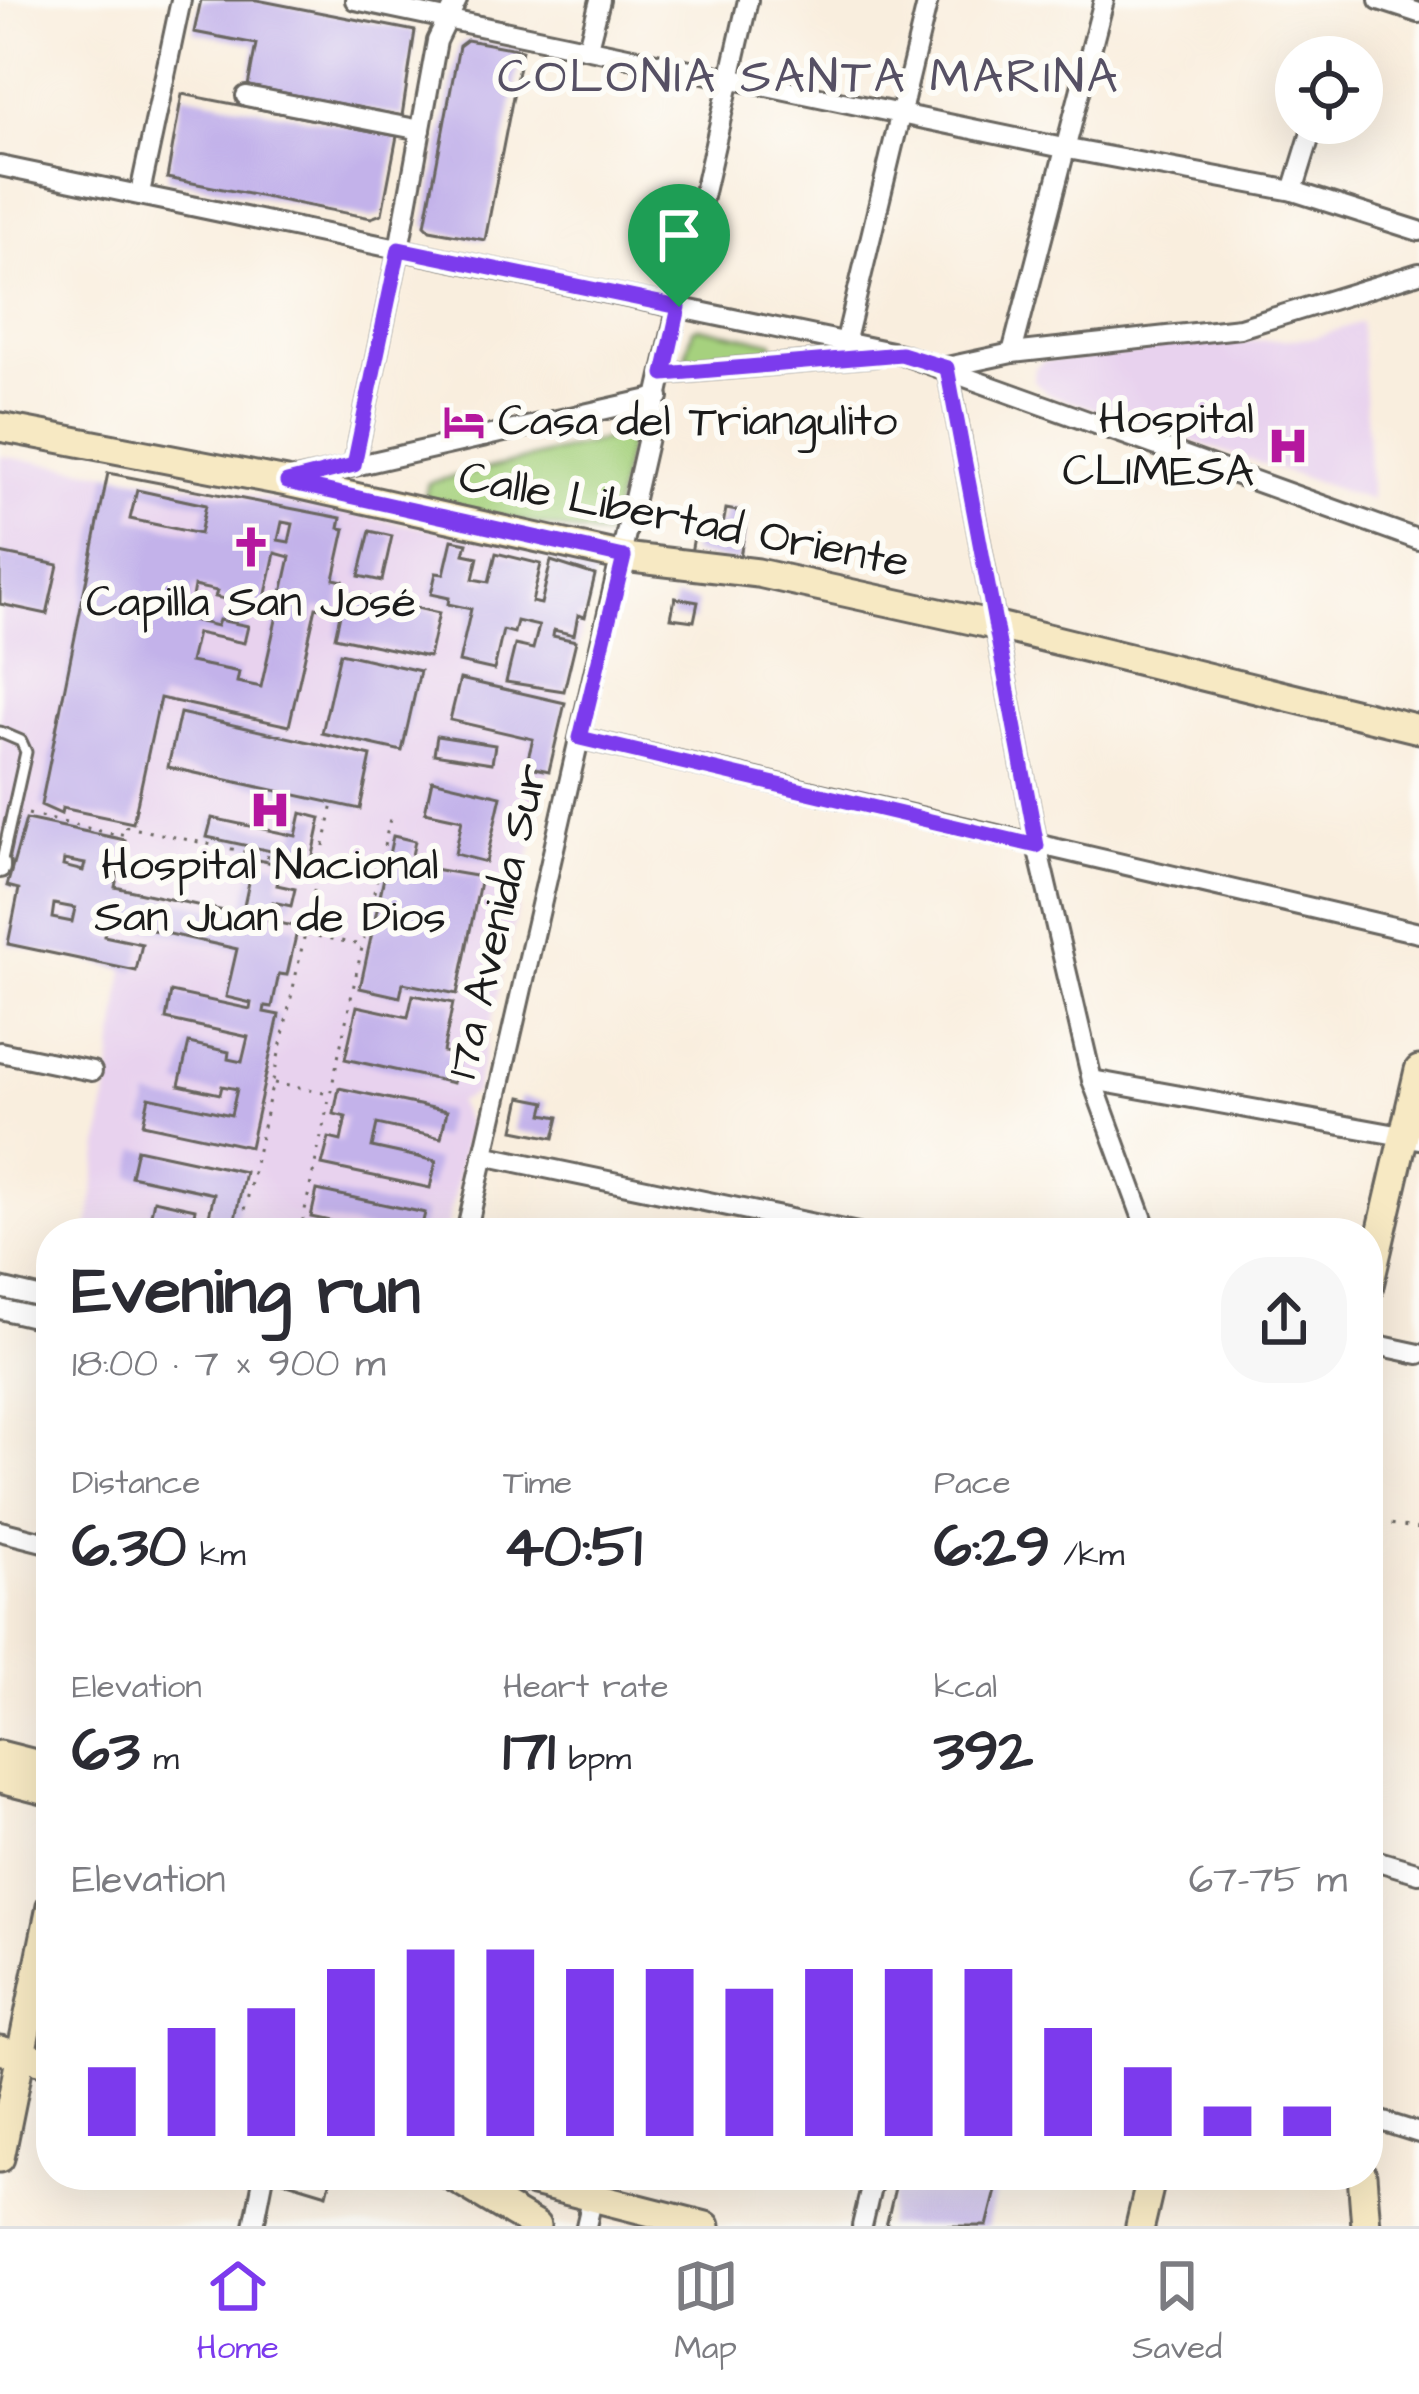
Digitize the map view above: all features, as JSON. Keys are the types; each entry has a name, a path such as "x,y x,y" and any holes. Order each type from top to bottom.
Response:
{"main road":[{"name":"Calle Libertad Oriente","path":"0,427 287,482 624,557 758,572 1419,729"},
{"path":"1383,1237 1411,1137 1419,1070"},
{"path":"0,1755 36,1764"},
{"path":"0,1779 36,1788"},
{"path":"0,2158 10,2053 36,1960"},
{"path":"475,2190 536,2226"},
{"path":"607,2190 706,2226"},
{"path":"1140,2226 1148,2190"},
{"path":"1363,2190 1366,2226"}],"street":[{"path":"140,193 181,0"},
{"path":"355,0 453,8 588,47 1068,149 1293,191 1416,230 1419,209"},
{"path":"588,47 600,0"},
{"name":"17a Avenida Sur","path":"469,1218 748,0"},
{"path":"844,344 928,0"},
{"path":"1012,352 1105,0"},
{"path":"1379,0 1419,13"},
{"path":"354,465 437,40 453,8"},
{"path":"246,96 421,130"},
{"path":"1293,191 1308,144"},
{"path":"0,166 901,354 1419,540"},
{"path":"947,368 1012,352 1240,328 1419,273"},
{"path":"664,374 901,354"},
{"path":"947,368 1037,846 1092,1080 1143,1218"},
{"path":"287,482 658,397"},
{"path":"580,738 1419,933"},
{"path":"0,1052 92,1070"},
{"path":"1092,1080 1411,1137"},
{"path":"483,1155 786,1218"},
{"path":"0,1288 36,1296"},
{"path":"0,1309 36,1317"},
{"path":"1383,1346 1419,1354"},
{"path":"0,1531 36,1540"},
{"path":"1383,1862 1419,1873"},
{"path":"1383,2122 1419,2133"},
{"path":"254,2226 261,2190"},
{"path":"586,2226 595,2190"},
{"path":"862,2226 870,2190"}],"lane":[{"path":"0,732 21,741 26,752 0,865"}],"path":[{"path":"243,1218 333,804"},
{"path":"15,811 121,836 123,826 377,880"},
{"path":"303,1218 392,814"},
{"path":"304,934 363,945"},
{"path":"272,1082 330,1094"},
{"path":"1383,1523 1419,1529"}],"shaded area":[{"name":"Hospital CLIMESA","path":"1361,322 1371,500 1046,393 1034,380 1035,368 1043,361 1143,353 1144,346 1313,338"},
{"name":"Hospital Nacional San Juan de Dios","path":"0,456 240,493 598,561 475,1093 457,1102 468,1125 449,1218 90,1218 124,969 8,944 19,890 7,886 14,851 0,848"}],"green space":[{"path":"693,329 772,342 776,351 691,362 686,354"},
{"path":"620,436 629,444 610,533 604,537 428,503 425,496 428,483"}],"building":[{"path":"201,0 257,0 415,31 402,116 248,86 256,44 194,32"},
{"path":"467,40 522,50 485,240 430,230 425,225 459,46"},
{"path":"182,94 397,136 382,214 371,218 167,178"},
{"path":"108,473 341,518 339,528 345,529 334,579 343,581 337,612 316,607 289,726 160,698 133,823 62,808 61,814 41,805","holes":["137,490 206,505 200,534 130,519","282,522 293,524 289,542 278,540","275,553 290,557 261,687 237,682 239,672 190,662 197,633 244,643 248,626 188,619 194,586 217,591 215,597 263,607"]},
{"path":"726,509 748,513 739,562 691,553 697,520 723,525"},
{"path":"370,531 392,536 382,581 359,576"},
{"path":"452,540 467,543 464,554 478,557 473,579 489,582 496,553 541,564 532,602 541,604 551,561 595,575 585,617 578,615 574,635 554,630 553,636 576,641 564,691 506,682 515,645 533,649 539,626 517,621 514,633 503,630 494,670 459,662 471,609 431,594 436,573 444,574"},
{"path":"0,553 58,565 47,614 0,604"},
{"path":"345,592 439,613 429,657 335,637"},
{"path":"675,598 698,602 694,621 671,618"},
{"path":"340,653 420,671 402,751 322,733"},
{"path":"460,679 565,703 549,771 526,766 533,739 450,720"},
{"path":"180,713 371,756 360,809 168,767"},
{"path":"437,736 495,745 492,763 434,754"},
{"path":"432,780 501,796 486,862 455,854 462,820 425,812"},
{"path":"301,813 321,818 312,860 207,837 212,818 296,836"},
{"path":"26,819 125,840 115,887 242,915 254,859 282,865 277,885 295,889 291,906 273,902 269,921 298,927 287,975 279,974 272,1007 265,1006 264,1012 279,1015 250,1147 143,1124 149,1097 231,1115 237,1089 222,1086 220,1094 179,1085 189,1043 229,1052 228,1059 242,1062 248,1037 166,1019 171,992 250,1009 251,1003 226,997 237,949 107,920 104,936 142,944 136,971 8,944 19,889 7,886","holes":["64,860 85,864 83,871 63,866","54,904 75,908 72,922 52,918"]},
{"path":"393,836 415,841 410,865 481,877 457,994 403,983 400,997 360,988"},
{"path":"413,995 453,1003 443,1052 459,1056 453,1083 345,1059 357,1006 408,1017"},
{"path":"339,1088 447,1111 441,1138 377,1124 372,1147 436,1161 430,1188 322,1165 329,1138 341,1141 346,1117 334,1114"},
{"path":"521,1097 546,1102 543,1114 559,1117 554,1138 514,1130"},
{"path":"137,1149 245,1172 235,1218 208,1218 214,1194 131,1176"},
{"path":"317,1190 425,1213 424,1218 311,1217"},
{"path":"154,1200 195,1209 194,1217 199,1218 150,1218"},
{"path":"894,2190 996,2190 987,2226 886,2226"}],"place":[{"name":"Casa del Triangulito","path":"464,422"},
{"name":"Hospital CLIMESA","path":"1288,446"},
{"name":"Capilla San José","path":"251,547"},
{"name":"Hospital Nacional San Juan de Dios","path":"270,810"}],"district":[{"name":"COLONIA SANTA MARINA","path":"809,78"}],"route":[{"path":"399,249 679,307 664,374 901,354 947,368 1037,846 580,738 624,557 287,482 354,465 399,249"}]}
